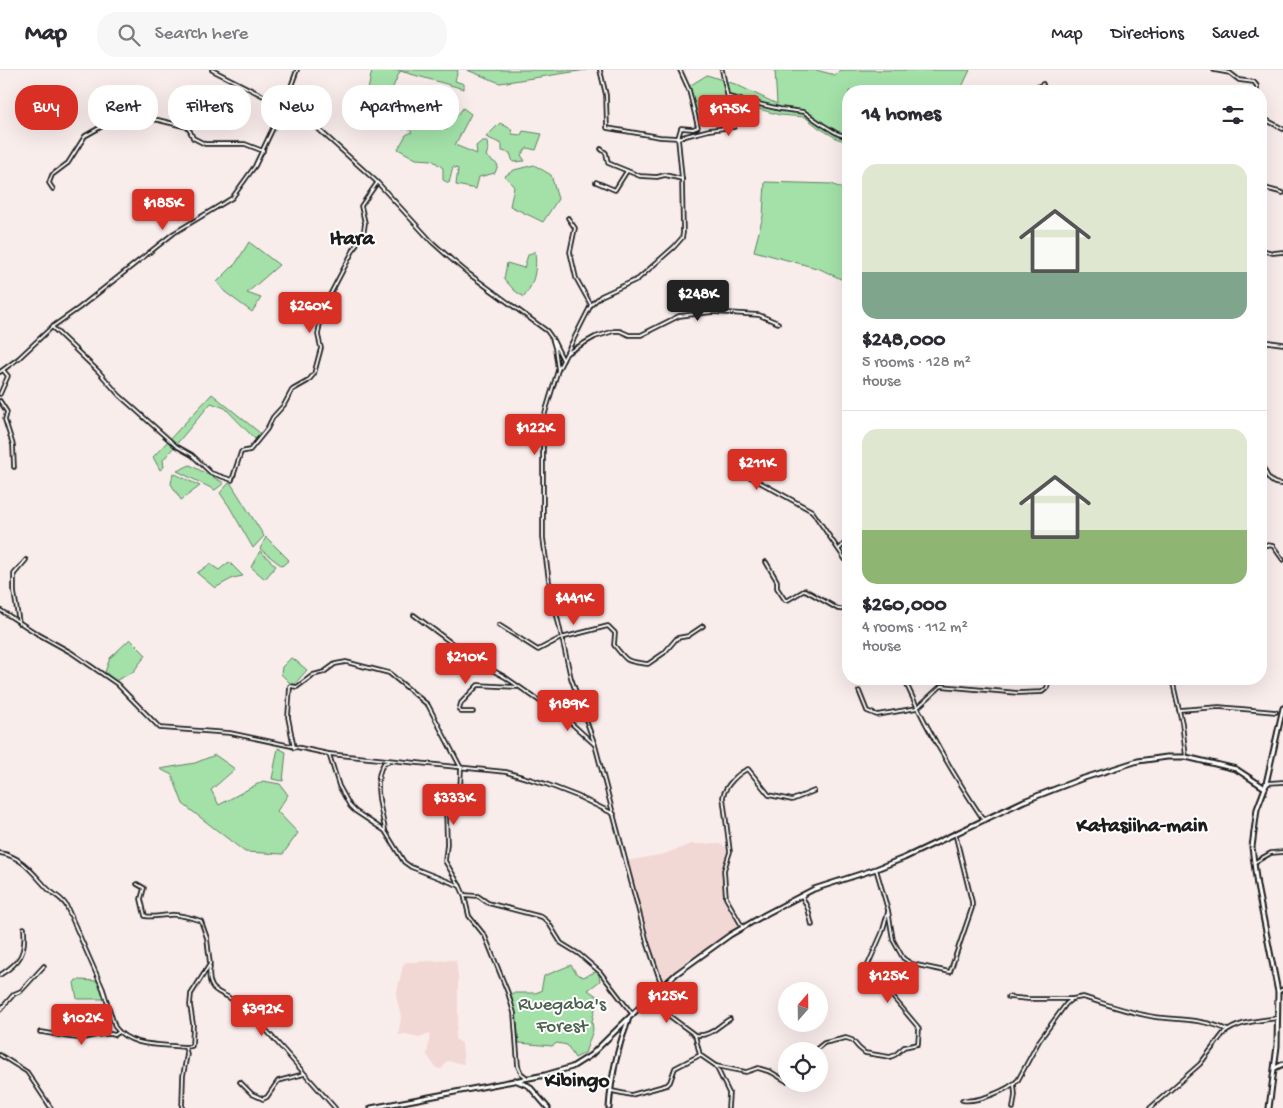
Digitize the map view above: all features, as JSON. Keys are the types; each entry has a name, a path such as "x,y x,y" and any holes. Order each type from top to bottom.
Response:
{"main road":[{"path":"1269,1108 1278,1018 1278,992 1254,870 1255,862 1252,847 1257,809 1265,788 1283,711"},
{"path":"371,1108 559,1072 582,1062 597,1050 662,986 691,962 766,914 814,889 876,869 1024,801 1081,779 1138,761 1186,757 1236,769 1265,788"},
{"path":"609,1108 610,1091 619,1048 629,1019"},
{"path":"1274,1068 1283,1064"},
{"path":"528,1078 530,1086 547,1108"},
{"path":"515,1080 530,1086"}],"street":[{"path":"212,70 261,94"},
{"path":"291,85 297,70"},
{"path":"600,70 606,95 607,128 660,137 678,138 709,130 734,128 722,70"},
{"path":"662,986 647,942 595,745 571,678 549,581 543,538 543,420 558,370 591,305 602,296 638,279 682,238 684,226 678,138 681,128 693,129 698,127 688,90 680,70"},
{"path":"1214,70 1230,73 1242,81 1254,82 1256,85"},
{"path":"729,97 780,109 804,112 822,125 842,135"},
{"path":"53,189 49,183 50,177 68,163 83,139 122,115 158,120 187,127 193,138 205,144 245,144 263,151"},
{"path":"1267,120 1283,129"},
{"path":"0,372 52,327 174,233 232,198 249,176 273,130"},
{"path":"319,130 377,182 451,260 547,331 555,342 563,360"},
{"path":"601,149 606,153 608,164 627,172 643,177 665,175 682,179"},
{"path":"596,182 614,190 627,172"},
{"path":"52,327 99,372 119,395 176,446 192,455 211,472 232,480 240,452 250,450 267,429 273,417 284,405 292,390 310,379 316,370 321,348 318,335 322,310 364,230 365,223 361,206 377,182"},
{"path":"1267,188 1283,192"},
{"path":"568,218 575,228 570,252 576,278 591,305"},
{"path":"1267,252 1283,252"},
{"path":"567,353 595,337 614,331 620,331 629,335 641,335 679,316 713,312 759,315 778,323"},
{"path":"552,338 558,370"},
{"path":"1267,342 1283,344"},
{"path":"0,394 8,376 3,370"},
{"path":"0,401 8,412 5,420 13,445 14,467"},
{"path":"743,473 812,511 842,555"},
{"path":"1267,475 1270,481 1276,484 1283,484"},
{"path":"838,549 842,545"},
{"path":"1267,545 1274,546 1283,560"},
{"path":"19,623 14,592 14,576 15,572 26,560"},
{"path":"766,562 785,600 805,590 838,609 842,609"},
{"path":"0,610 72,653 117,684 160,728 230,733 329,754 502,772 546,784 584,799 614,814"},
{"path":"414,614 482,666 520,687 578,729 595,745"},
{"path":"499,625 538,650 561,638 608,626 616,633 614,645 625,660 648,664 664,653 677,638 688,636 703,626"},
{"path":"294,748 288,717 290,686 297,687 313,675 324,672 335,664 346,662 389,674 428,705 462,768 460,792 446,810 447,844 444,856 446,864 464,895 469,916 486,936 508,993 514,1014 518,1066 521,1073 528,1078"},
{"path":"473,712 461,712 459,710 461,703 478,685 520,687"},
{"path":"907,685 917,708 958,782 983,819"},
{"path":"859,691 867,711 877,715 917,708 941,686 1018,693 1042,692 1048,685"},
{"path":"1173,685 1186,757"},
{"path":"1179,710 1219,707 1276,712"},
{"path":"329,754 339,786 350,806 386,831"},
{"path":"390,761 384,762 378,779 386,831 401,858 407,864 460,886"},
{"path":"743,928 726,898 724,869 730,851 723,797 725,790 742,771 748,769 770,795 792,800 814,791"},
{"path":"1265,788 1268,783 1283,782"},
{"path":"876,869 888,910 894,943 906,960 912,964 942,971 951,971 972,902 955,833"},
{"path":"1255,862 1271,853 1283,852"},
{"path":"0,853 9,854 29,868 45,887 54,895 62,898 103,989 115,1027 124,1036 148,1044 185,1048 192,1046"},
{"path":"137,884 144,888 141,899 145,916 174,914 201,921 207,938 210,981 214,989 241,1006 246,1015 259,1022 335,1108"},
{"path":"464,895 478,896 488,903 542,917 548,922 561,943 596,968 633,1015"},
{"path":"802,896 808,908 812,925"},
{"path":"828,1042 846,1038 852,1040 865,1053 890,1057 904,1047 918,1044 918,1026 881,983 863,976 882,932 888,910"},
{"path":"0,975 20,959 25,947 24,928"},
{"path":"182,1108 183,1076 187,1054 192,1046 194,1024 190,1005 191,994 210,964"},
{"path":"0,1010 44,966"},
{"path":"1278,992 1283,989"},
{"path":"1008,997 1028,999 1083,998 1153,1017 1191,1021 1227,1030"},
{"path":"962,1100 972,1101 1014,1084 1039,1041 1066,1004 1072,999"},
{"path":"648,1000 695,1035 704,1036 710,1034 730,1019"},
{"path":"1150,1108 1200,1064 1227,1030 1245,1022 1278,1018"},
{"path":"40,1032 79,1038 104,1033 115,1035 120,1032"},
{"path":"695,1035 700,1055 716,1066 746,1072 758,1068 778,1076"},
{"path":"185,1048 187,1054"},
{"path":"0,1055 27,1072 51,1108"},
{"path":"610,1091 631,1095 667,1085 675,1068 700,1055"},
{"path":"716,1066 729,1093 728,1108"},
{"path":"240,1082 252,1094 263,1099 267,1097 278,1081 304,1074"},
{"path":"1014,1084 1014,1108"}],"shaded area":[{"path":"691,844 721,844 730,850 723,866 725,894 734,907 740,922 730,934 689,959 659,983 626,861 664,854"},
{"path":"456,960 458,1019 455,1039 462,1043 464,1064 447,1061 442,1069 436,1068 427,1055 430,1033 419,1037 405,1034 398,1035 401,1017 396,996 403,965 406,962"}],"green space":[{"path":"372,70 458,70 455,81 464,84 464,89 459,88 459,85 450,85 400,71 394,85 369,85"},
{"path":"467,70 586,70 500,83"},
{"path":"775,70 816,70 835,75 840,70 970,70 963,85 842,85 842,140 819,128 805,117 780,115 734,102 698,124 686,88 707,75 735,84 777,104"},
{"path":"463,108 471,114 455,145 477,154 476,146 482,141 487,141 488,150 486,156 498,165 495,173 479,177 476,189 456,185 458,169 453,167 449,183 443,180 443,168 432,160 416,159 398,149 406,135 412,132 410,130 459,130 459,113"},
{"path":"500,123 511,129 512,134 521,135 523,131 542,134 536,150 527,148 521,155 525,161 513,162 510,153 502,151 502,144 486,137"},
{"path":"534,165 551,175 558,199 543,222 510,206 514,187 505,176 514,170"},
{"path":"765,182 832,184 842,189 842,280 820,269 754,251 763,216"},
{"path":"249,242 279,265 247,293 261,298 252,312 225,292 217,282 236,263"},
{"path":"535,251 536,264 534,275 531,286 524,297 515,291 504,279 507,263 524,268 528,255"},
{"path":"212,394 260,433 255,439 225,408 211,403 163,460 164,467 160,470 153,457"},
{"path":"190,465 224,483 215,490 177,471"},
{"path":"173,473 200,486 181,500 171,484"},
{"path":"230,482 264,536 253,548 220,493"},
{"path":"266,537 289,560 282,566 260,549"},
{"path":"260,551 276,566 265,579 251,567"},
{"path":"229,562 243,576 233,578 215,588 197,573 210,564 219,570"},
{"path":"130,639 146,655 133,672 115,681 105,672 110,658"},
{"path":"291,658 307,670 293,686 281,674 282,667"},
{"path":"278,748 286,752 283,781 272,779"},
{"path":"215,755 235,769 211,790 219,805 263,781 280,784 288,795 277,811 298,833 283,854 245,852 183,804 172,775 160,769 195,763"},
{"name":"Rwegaba's Forest","path":"571,965 576,973 583,977 598,971 600,981 588,990 598,997 592,1021 593,1030 585,1053 575,1058 567,1045 557,1043 552,1046 519,1043 516,1014 511,1002 512,993 535,993 541,991 544,976"},
{"path":"76,980 98,981 105,999 77,999 74,983"}],"district":[{"name":"Itara","path":"352,237"},
{"name":"Katasiiha-main","path":"1142,824"},
{"name":"Kibingo","path":"577,1079"}]}
